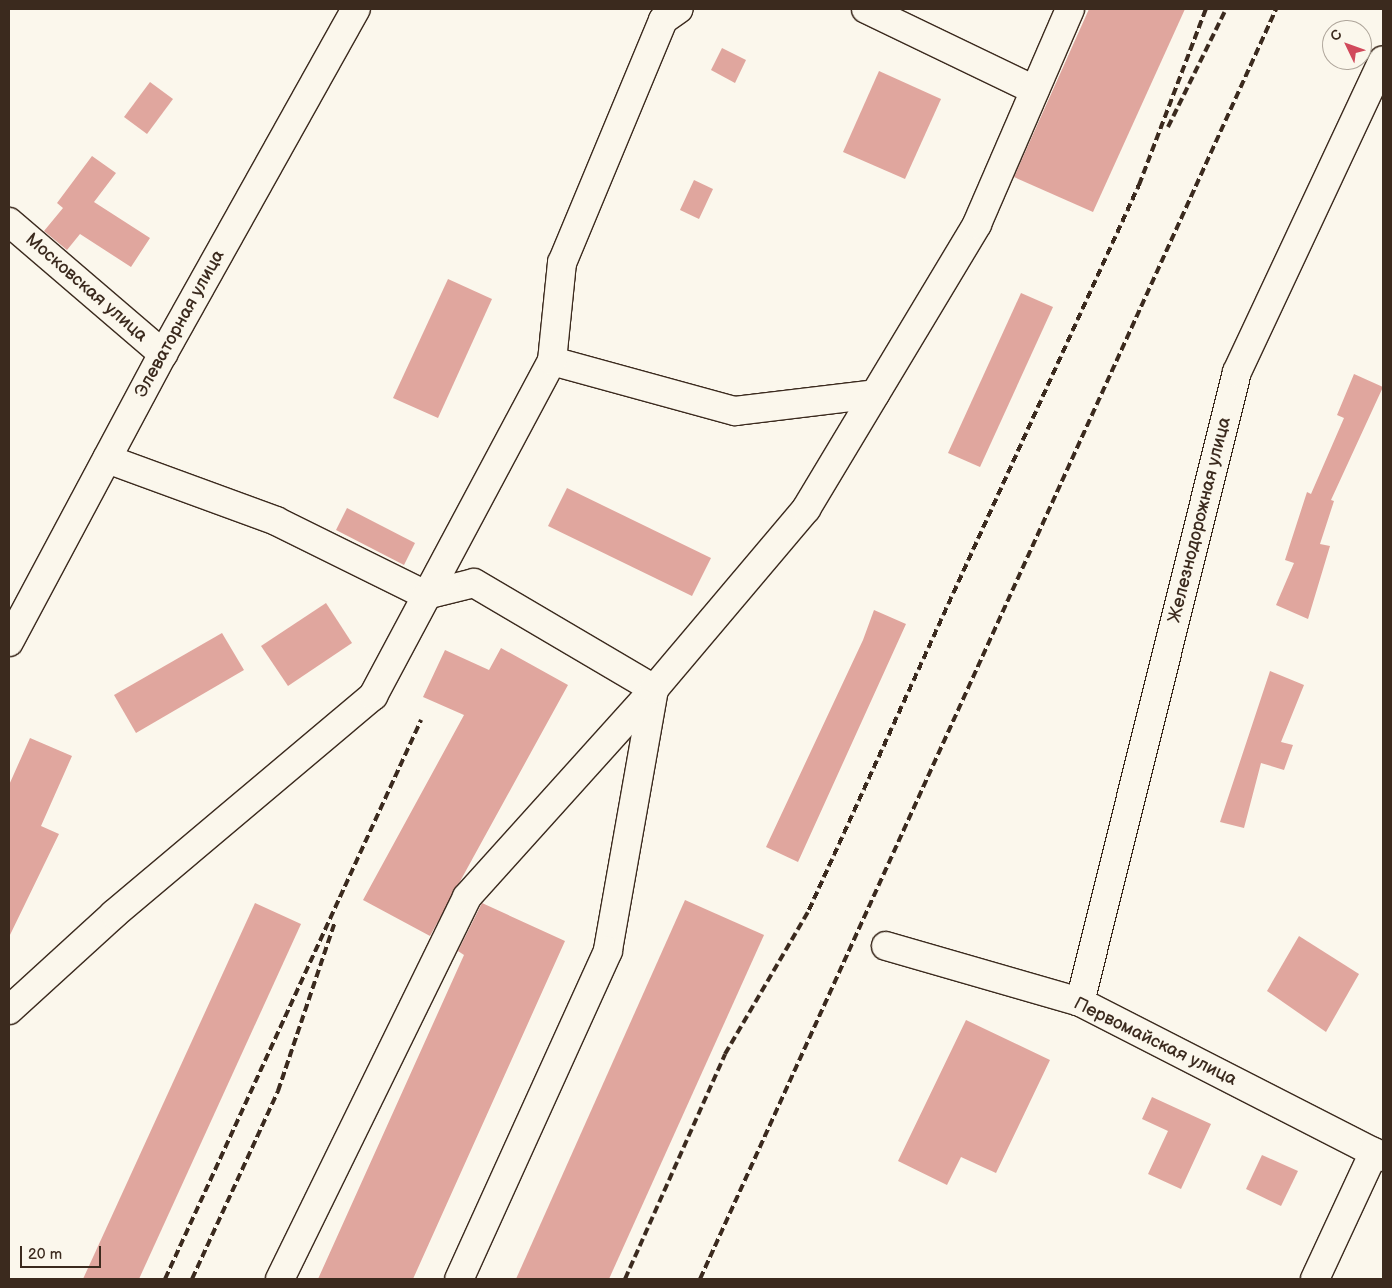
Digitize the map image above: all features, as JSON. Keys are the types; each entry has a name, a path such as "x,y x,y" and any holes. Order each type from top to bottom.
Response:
{"street":[{"name":"Элеваторная улица","path":"9,642 163,354 356,9"},
{"path":"9,1010 114,914 373,696 552,361 562,263 663,20 679,9"},
{"path":"866,9 1034,90"},
{"path":"280,1279 467,897 654,688 806,510 977,224 1070,9"},
{"name":"Железнодорожная улица","path":"1080,1002 1237,372 1383,60"},
{"name":"Московская улица","path":"9,222 163,354"},
{"path":"552,361 735,411 875,394"},
{"path":"107,459 276,521 426,595 474,583 654,688"},
{"path":"459,1279 608,951 654,688"},
{"name":"Первомайская улица","path":"886,946 1080,1002 1378,1154"},
{"path":"1315,1279 1378,1154"}],"building":[{"path":"1089,9 1185,9 1093,212 1014,177"},
{"path":"722,48 746,60 735,83 711,70"},
{"path":"879,71 941,99 905,179 843,152"},
{"path":"150,82 173,99 147,134 124,117"},
{"path":"92,156 116,173 94,202 150,238 131,267 80,234 67,250 44,231 63,208 57,203"},
{"path":"694,180 713,189 699,219 680,210"},
{"path":"448,279 492,299 438,418 393,398"},
{"path":"1021,293 1053,307 980,467 948,453"},
{"path":"1354,374 1383,387 1331,500 1334,501 1320,544 1330,546 1308,619 1276,605 1294,563 1285,560 1307,492 1311,494 1344,418 1337,415"},
{"path":"567,488 711,558 692,596 548,526"},
{"path":"347,508 415,543 404,565 336,530"},
{"path":"326,603 352,643 288,686 261,646"},
{"path":"874,610 906,624 798,862 766,847 863,640"},
{"path":"222,633 244,670 136,733 114,695"},
{"path":"501,648 568,685 430,936 363,900 464,715 423,697 445,650 489,670"},
{"path":"1270,671 1304,685 1281,742 1293,745 1284,770 1261,763 1244,828 1220,822"},
{"path":"30,738 72,756 41,826 59,834 9,937 9,785"},
{"path":"685,900 764,935 609,1279 516,1279"},
{"path":"255,903 301,924 139,1279 83,1279"},
{"path":"482,903 565,941 413,1279 318,1279 464,955 458,951"},
{"path":"1299,936 1359,974 1326,1032 1267,991"},
{"path":"966,1020 1050,1060 996,1173 961,1157 947,1185 898,1161"},
{"path":"1152,1097 1211,1124 1181,1189 1148,1174 1168,1131 1142,1119"},
{"path":"1262,1155 1298,1171 1281,1206 1246,1189"}],"railway":[{"path":"625,1279 725,1054 809,910 1139,185 1206,9"},
{"path":"1168,127 1226,9"},
{"path":"700,1279 1276,9"},
{"path":"165,1279 421,720"},
{"path":"192,1279 278,1091 335,922"}]}
